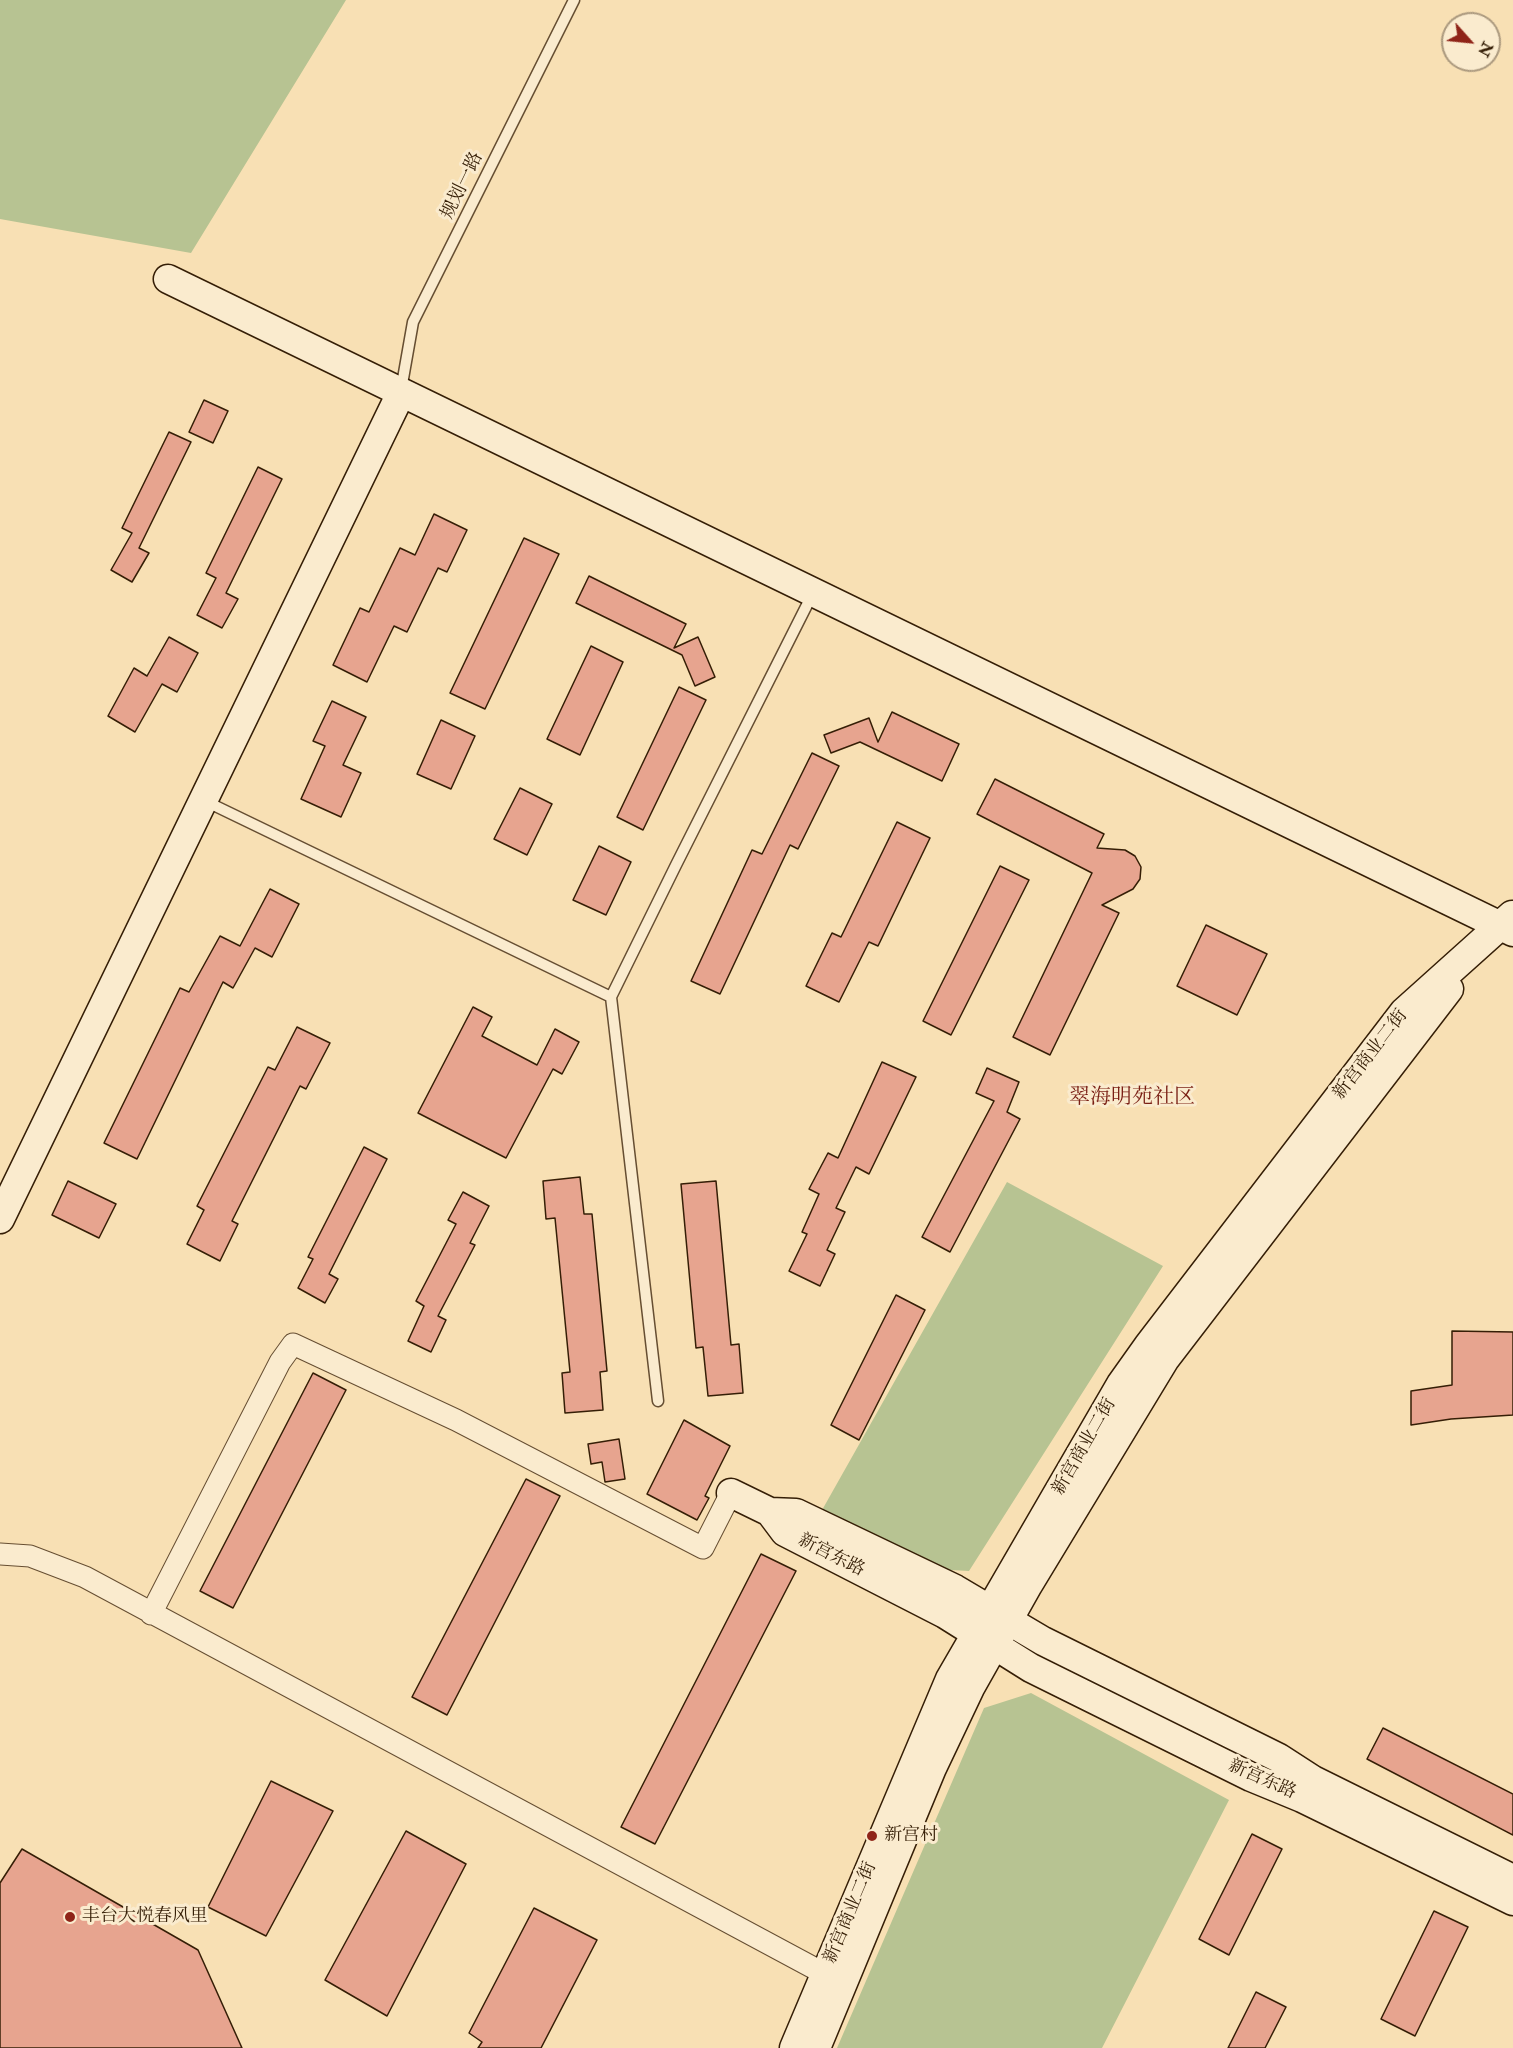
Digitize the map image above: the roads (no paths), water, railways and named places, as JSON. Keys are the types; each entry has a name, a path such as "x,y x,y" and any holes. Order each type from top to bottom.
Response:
{"street":[{"path":"168,279 813,593 1508,924"},
{"path":"0,1219 401,393"},
{"name":"新宫商业二街","path":"816,2048 932,1768 970,1688 992,1627 1115,1394 1148,1346 1404,1012 1508,924"},
{"path":"151,1614 280,1362 293,1344 456,1420 703,1548 731,1493"},
{"name":"新宫东路","path":"731,1493 770,1512 796,1513 955,1589 1042,1673 1251,1777 1302,1798 1513,1901"},
{"path":"0,1554 30,1556 85,1577 825,1974"},
{"name":"新宫商业二街","path":"794,2048 950,1679 992,1627"},
{"name":"新宫东路","path":"992,1627 1043,1641 1279,1758 1313,1780 1513,1879"}],"lane":[{"name":"规划一路","path":"401,393 413,322 574,0"},
{"path":"658,1401 612,997 813,593"},
{"path":"203,800 612,997"}],"place":[{"name":"新宫村","path":"872,1836"},
{"name":"丰台大悦春风里","path":"70,1917"}],"district":[{"name":"翠海明苑社区","path":"1132,1098"}]}
